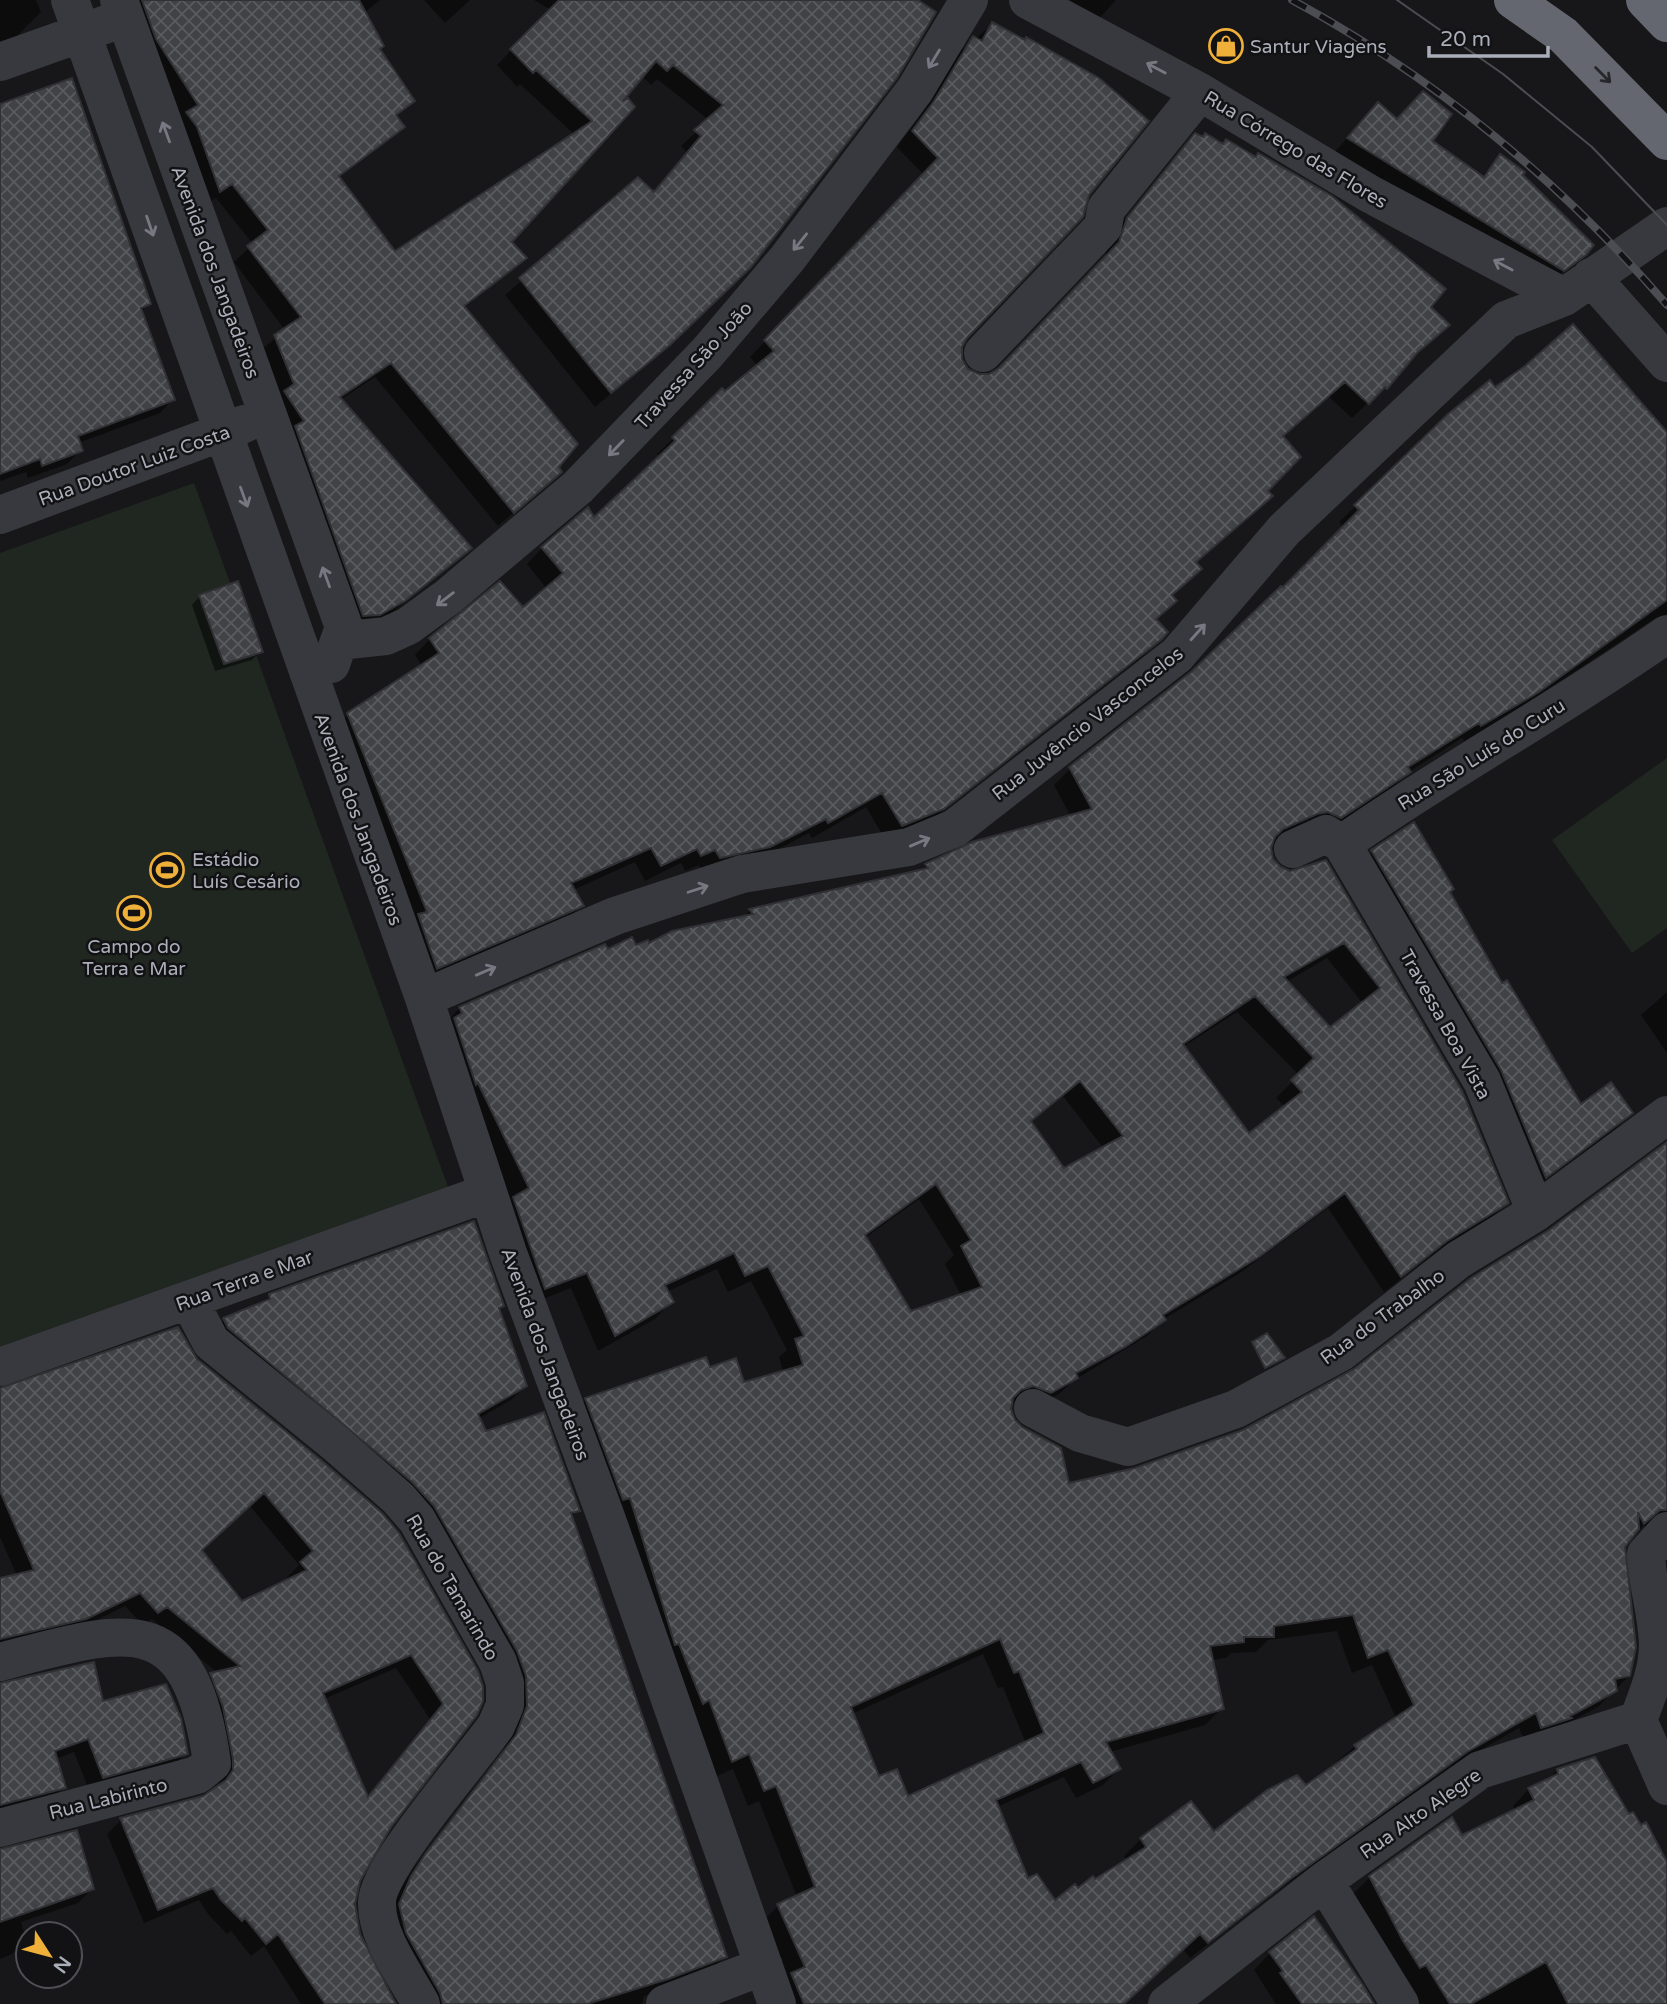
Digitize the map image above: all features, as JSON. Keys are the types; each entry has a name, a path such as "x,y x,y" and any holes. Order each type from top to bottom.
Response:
{"highway":[{"path":"1513,0 1563,35 1667,141"},
{"path":"1645,0 1667,23"}],"street":[{"name":"Travessa São João","path":"340,641 377,638 408,626 449,596 587,478 706,353 858,169 915,90 969,0"},
{"name":"Rua Córrego das Flores","path":"1028,0 1200,92 1370,194 1577,287"},
{"name":"Avenida dos Jangadeiros","path":"122,8 344,628 318,703"},
{"path":"0,62 76,16 122,8"},
{"name":"Avenida dos Jangadeiros","path":"76,16 424,998 487,1193 778,2004"},
{"path":"983,353 1102,227 1106,209 1200,92"},
{"name":"Rua Juvêncio Vasconcelos","path":"424,998 615,916 729,878 909,847 955,828 1177,655 1284,530 1506,320 1577,287 1667,226"},
{"path":"1577,287 1667,363"},
{"name":"Rua Doutor Luiz Costa","path":"0,515 268,415"},
{"name":"Rua São Luís do Curu","path":"1342,844 1413,794 1584,690 1667,635"},
{"path":"1293,849 1326,834 1342,844"},
{"name":"Travessa Boa Vista","path":"1342,844 1482,1081 1536,1212"},
{"name":"Rua do Trabalho","path":"1034,1408 1080,1433 1128,1447 1236,1409 1340,1352 1458,1261 1536,1212 1667,1115"},
{"name":"Rua Terra e Mar","path":"0,1367 487,1193"},
{"name":"Rua do Tamarindo","path":"189,1300 211,1342 335,1443 397,1497 418,1520 480,1628 505,1683 505,1705 496,1726 392,1865 376,1900 382,1930 421,2004"},
{"path":"1667,1531 1646,1554 1647,1582 1658,1645 1655,1675 1638,1720 1667,1786"},
{"name":"Rua Labirinto","path":"0,1662 78,1642 113,1637 143,1639 166,1648 183,1666 194,1684 202,1705 212,1763 197,1775 0,1828"},
{"name":"Rua Alto Alegre","path":"1167,2004 1324,1881 1480,1770 1638,1720"},
{"path":"1324,1881 1400,2004"},
{"path":"665,2004 764,1966"}],"shaded area":[{"name":"Campo do Terra e Mar","path":"194,483 448,1187 0,1347 0,553"},
{"path":"1667,758 1667,928 1632,953 1552,840"}],"building":[{"path":"142,0 359,0 384,46 380,49 415,101 396,115 405,127 339,176 395,251 592,121 536,70 533,73 510,49 559,0 918,0 936,12 897,78 751,267 670,345 611,393 519,278 638,177 654,192 701,136 694,130 723,105 673,65 667,71 656,61 623,101 628,98 635,107 512,242 527,258 464,306 578,444 559,467 562,472 514,513 391,363 340,397 472,548 405,601 380,615 363,616 295,426 304,421 284,391 294,384 274,335 301,317 247,246 268,230 232,184 220,192 197,127 186,112 198,105 156,39"},
{"path":"992,22 1025,40 1026,37 1099,78 1149,121 1089,195 1083,217 967,338 962,347 962,359 968,369 979,374 989,374 999,368 1119,242 1127,218 1195,133 1203,137 1205,133 1223,144 1226,139 1256,157 1258,153 1332,196 1446,289 1431,307 1450,325 1417,353 1387,389 1385,387 1369,404 1345,382 1283,436 1301,457 1268,491 1273,496 1196,562 1202,569 1172,595 1177,601 1156,619 1168,632 1162,639 944,809 902,826 882,793 828,823 826,819 770,847 720,858 715,850 701,856 697,849 661,866 651,848 571,883 584,906 437,969 418,914 427,912 347,713 439,653 429,638 500,581 523,607 563,573 541,547 588,507 594,517 675,441 672,437 722,388 725,391 774,351 764,340 938,158 912,131 934,101 973,36 982,41"},
{"path":"72,78 151,304 141,308 175,400 78,436 83,451 42,466 40,459 0,474 0,104"},
{"path":"1423,91 1452,114 1433,141 1484,177 1500,154 1525,172 1523,175 1594,245 1586,255 1564,271 1347,138 1378,102 1397,119"},
{"path":"1573,324 1667,432 1667,600 1539,692 1481,726 1479,723 1408,767 1411,772 1341,818 1328,812 1317,814 1283,829 1275,837 1271,848 1273,859 1290,871 1326,860 1462,1091 1509,1203 1447,1241 1401,1277 1345,1193 1259,1257 1163,1315 1166,1320 1125,1347 1076,1373 1078,1378 1051,1393 1033,1386 1021,1390 1013,1398 1011,1409 1015,1420 1022,1427 1061,1448 1069,1483 1135,1468 1243,1430 1354,1369 1471,1278 1549,1230 1667,1142 1667,1510 1660,1510 1644,1524 1638,1512 1639,1529 1625,1547 1636,1647 1630,1676 1615,1679 1617,1691 1570,1716 1572,1718 1541,1728 1536,1713 1467,1752 1289,1880 1208,1943 1200,1934 1124,2004 804,2004 791,1973 805,1967 777,1904 815,1887 776,1786 764,1791 749,1754 732,1762 709,1700 703,1704 679,1644 675,1645 630,1498 623,1500 585,1398 706,1357 710,1367 736,1358 744,1382 803,1365 795,1339 804,1336 768,1266 745,1276 734,1253 665,1285 674,1302 615,1336 587,1273 545,1289 513,1197 529,1188 478,1083 476,1085 454,1018 462,1013 459,1007 605,944 608,949 632,937 636,945 648,940 649,943 672,931 753,914 749,909 928,868 925,864 972,842 1092,809 1069,767 1191,672 1283,587 1359,510 1354,505 1448,414 1490,380 1495,387 1525,366","holes":["1344,943 1380,988 1330,1027 1284,977","1255,996 1314,1058 1291,1080 1302,1092 1249,1133 1183,1044","1080,1081 1123,1136 1064,1168 1031,1121","936,1184 971,1240 961,1246 982,1287 911,1311 865,1235","1353,1615 1368,1658 1388,1650 1414,1705 1354,1745 1357,1749 1306,1785 1297,1775 1267,1790 1214,1831 1191,1801 1140,1838 1146,1847 1095,1879 1093,1876 1078,1888 1075,1884 1055,1900 1037,1874 1028,1878 996,1800 1081,1762 1093,1783 1121,1769 1106,1742 1224,1709 1210,1646 1244,1642 1244,1637 1274,1637 1274,1626","1000,1639 1014,1673 1019,1671 1044,1733 908,1796 897,1769 879,1776 851,1707"]},
{"path":"238,581 263,652 224,664 199,595"},
{"path":"1414,822 1454,889 1450,892 1502,983 1507,980 1581,1104 1611,1082 1633,1113 1546,1178 1501,1070 1371,850"},
{"path":"474,1221 504,1306 499,1308 527,1386 478,1414 486,1431 544,1412 580,1511 571,1513 727,1957 587,2004 443,2004 440,1993 406,1933 399,1904 411,1876 426,1853 516,1735 527,1706 526,1676 517,1651 434,1506 412,1482 228,1328 223,1318 270,1299 269,1294"},
{"path":"178,1327 197,1359 321,1460 382,1513 399,1533 478,1671 483,1687 483,1701 477,1715 391,1827 360,1881 355,1904 360,1934 396,2004 325,2004 278,1934 266,1944 245,1918 242,1921 213,1888 158,1910 120,1818 203,1796 226,1780 233,1770 233,1759 223,1707 210,1673 240,1666 167,1607 158,1613 140,1593 86,1619 0,1639 0,1578 34,1570 0,1491 0,1388","holes":["264,1493 313,1551 300,1562 307,1570 242,1601 202,1550","411,1655 443,1704 368,1797 323,1693"]},
{"path":"1267,1333 1285,1358 1265,1368 1252,1342"},
{"path":"94,1662 103,1701 166,1684 181,1718 188,1754 103,1778 88,1739 55,1751 66,1788 0,1805 0,1683"},
{"path":"1595,1757 1629,1814 1633,1812 1641,1825 1646,1822 1667,1862 1667,2004 1568,2004 1546,1962 1471,2004 1450,2004 1426,1965 1420,1968 1369,1876 1452,1817 1462,1835 1534,1800 1528,1788 1558,1774 1557,1769"},
{"path":"77,1830 94,1889 0,1922 0,1849"},
{"path":"1314,1916 1374,2004 1302,2004 1280,1973 1283,1971 1269,1952"}],"tram line":[{"path":"1397,0 1503,74 1592,147 1667,225"}],"railway":[{"path":"1292,0 1396,63 1493,135 1584,216 1667,305"}],"place":[{"name":"Santur Viagens","path":"1226,46"},
{"name":"Estádio Luís Cesário","path":"167,870"},
{"name":"Campo do Terra e Mar","path":"134,913"}]}
